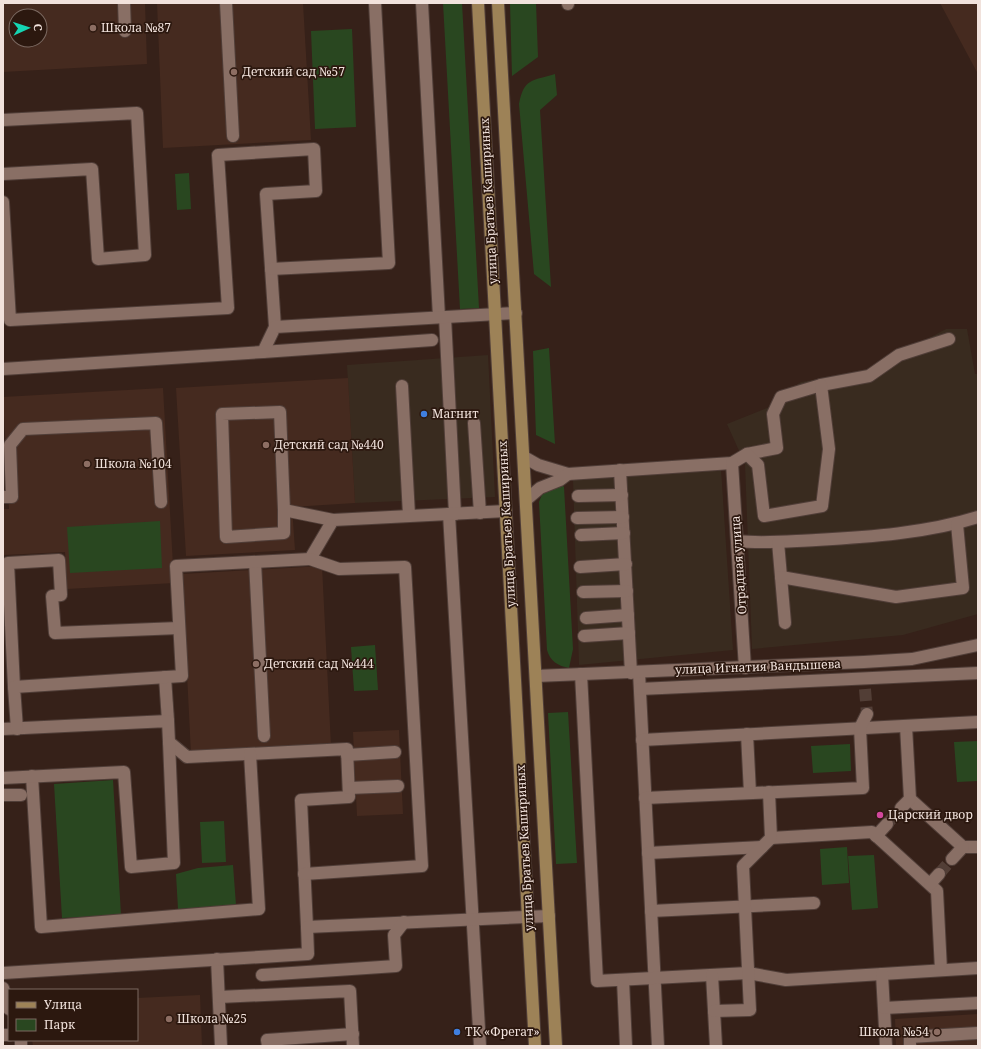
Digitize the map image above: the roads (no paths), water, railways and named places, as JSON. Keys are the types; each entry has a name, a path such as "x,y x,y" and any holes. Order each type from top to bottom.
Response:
{"main road":[{"name":"улица Братьев Кашириных","path":"478,3 536,1046"},
{"name":"улица Братьев Кашириных","path":"498,3 556,1046"}],"street":[{"path":"124,3 125,31"},
{"path":"226,3 233,136"},
{"path":"271,269 389,263 375,3"},
{"path":"422,3 442,317 480,1046"},
{"path":"3,120 138,113 145,255 98,259 92,169 3,174"},
{"path":"3,202 10,320 228,308 218,155 314,149 316,191 266,194 275,327 263,352"},
{"path":"275,327 516,312"},
{"path":"524,458 538,465 568,474 732,463 747,454 777,448 773,414 782,397 821,385 869,376 899,355 949,339"},
{"path":"3,369 432,340"},
{"path":"747,454 758,465 764,516 822,506 829,448 821,385"},
{"path":"402,386 409,515"},
{"path":"280,412 284,510 284,533 226,537 222,414 280,412"},
{"path":"3,497 12,496 10,445 23,429 156,423 161,502"},
{"path":"474,423 480,513"},
{"name":"Отрадная улица","path":"732,463 745,668"},
{"path":"620,470 629,633 635,672 640,689 658,1046"},
{"path":"526,500 540,488 560,480 568,474"},
{"path":"578,496 622,495"},
{"path":"284,510 333,520 506,511"},
{"path":"577,518 623,517"},
{"path":"737,541 758,543 860,537 958,524 978,517"},
{"path":"310,559 333,520"},
{"path":"781,577 896,597 963,588 958,524"},
{"path":"581,535 624,533"},
{"path":"778,542 785,623"},
{"path":"14,688 182,676 176,566 310,559 339,569 404,567 422,866 304,874"},
{"path":"17,729 8,563 59,560 61,595 52,596 55,634 179,628"},
{"path":"255,562 264,736"},
{"path":"580,567 626,564"},
{"path":"583,592 627,591"},
{"path":"586,618 628,615"},
{"path":"584,636 629,633"},
{"name":"улица Игнатия Вандышева","path":"536,676 745,668 912,659 978,645"},
{"path":"864,662 865,684"},
{"path":"733,668 734,685"},
{"path":"640,689 734,685 865,684 978,673"},
{"path":"581,674 597,981 748,973 786,980 978,968"},
{"path":"3,778 124,772 130,866 174,863 166,677"},
{"path":"645,798 863,788 860,728 867,714"},
{"path":"3,729 168,721"},
{"path":"642,740 978,722"},
{"path":"906,726 905,804 963,847 978,847"},
{"path":"747,734 750,793"},
{"path":"3,973 308,954 301,800 349,797 347,749 187,757 168,742"},
{"path":"347,754 395,752"},
{"path":"32,776 41,927 259,908 250,754"},
{"path":"349,788 398,786"},
{"path":"769,792 771,838"},
{"path":"3,795 21,794"},
{"path":"876,836 887,824"},
{"path":"714,1012 750,1010 743,866 771,838 872,832 937,891 941,970"},
{"path":"648,853 762,847"},
{"path":"952,859 963,847"},
{"path":"930,884 939,874"},
{"path":"651,911 814,903"},
{"path":"307,927 473,918 548,916"},
{"path":"262,975 396,966 394,935 404,922"},
{"path":"217,959 221,1046"},
{"path":"882,974 886,1046"},
{"path":"712,975 716,1046"},
{"path":"623,980 626,1046"},
{"path":"3,988 8,1006"},
{"path":"219,997 350,991 353,1040 267,1040 268,1046"},
{"path":"884,1008 978,1003"},
{"path":"910,1046 910,1036 978,1033"}],"tunnel":[{"path":"865,689 867,714"},
{"path":"887,824 901,808"},
{"path":"939,874 952,859"}],"place":[{"name":"Школа №87","path":"93,28"},
{"name":"Детский сад №57","path":"234,72"},
{"name":"Магнит","path":"424,414"},
{"name":"Детский сад №440","path":"266,445"},
{"name":"Школа №104","path":"87,464"},
{"name":"Детский сад №444","path":"256,664"},
{"name":"Царский двор","path":"880,815"},
{"name":"Школа №25","path":"169,1019"},
{"name":"ТК «Фрегат»","path":"457,1032"},
{"name":"Школа №54","path":"937,1032"}]}
